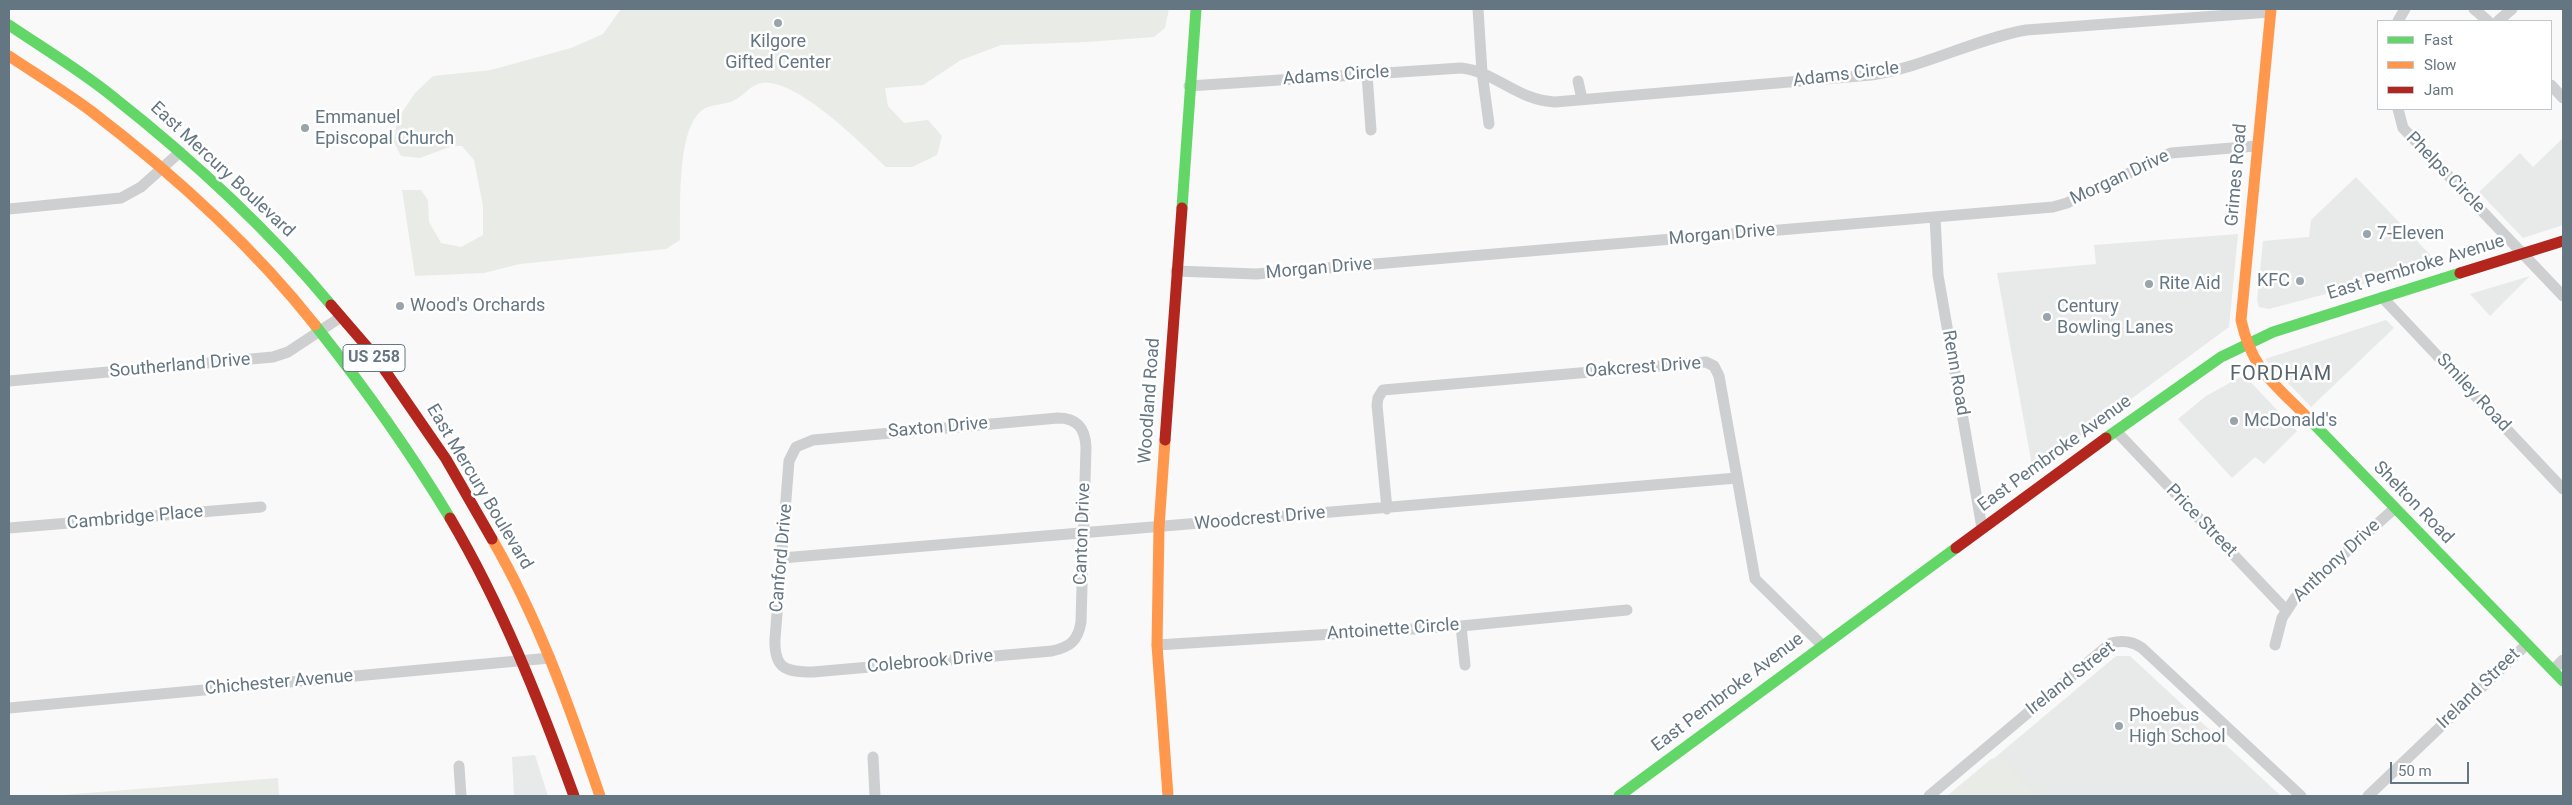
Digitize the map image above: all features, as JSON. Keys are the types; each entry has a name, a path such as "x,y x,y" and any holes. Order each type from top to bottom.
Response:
{"main road":[{"name":"Woodland Road","path":"1168,796 1157,645 1159,528 1189,86 1196,9"},
{"name":"Grimes Road","path":"2246,343 2241,320 2270,10"},
{"name":"East Mercury Boulevard","path":"9,25 57,56 144,121 180,152 295,262 392,381 450,465 509,569 550,658 572,713 600,796"},
{"name":"US 258","path":"9,56 122,136 211,214 266,269 320,332 389,421 433,489 466,546 522,660 552,732 574,796"},
{"name":"East Pembroke Avenue","path":"1619,796 1822,644 2200,370 2246,343 2272,332 2563,241"},
{"name":"Shelton Road","path":"2246,343 2257,366 2563,681"}],"street":[{"path":"1478,9 1482,72 1490,124"},
{"path":"2399,20 2406,9"},
{"path":"2474,9 2487,20"},
{"path":"2499,20 2512,9"},
{"name":"Adams Circle","path":"1189,86 1454,68 1482,72 1532,99 1555,102 1871,75 1912,67 1987,39 2026,30 2270,10"},
{"path":"1367,74 1371,130"},
{"path":"1578,82 1582,99"},
{"path":"2552,86 2563,98"},
{"name":"Phelps Circle","path":"2398,110 2403,128 2563,296"},
{"name":"Morgan Drive","path":"1176,271 1256,274 2053,208 2171,153 2256,146"},
{"path":"9,209 121,198 141,187 180,152"},
{"name":"Renn Road","path":"1935,217 1938,274 1982,528"},
{"name":"Smiley Road","path":"2382,297 2563,489"},
{"name":"Southerland Drive","path":"9,381 273,357 288,352 341,317"},
{"name":"Oakcrest Drive","path":"1387,509 1378,398 1383,390 1408,386 1706,362 1714,366 1719,376 1755,578 1822,644"},
{"name":"Saxton Drive","path":"796,447 813,440 1058,418 1073,420 1080,426"},
{"name":"Canton Drive","path":"1074,642 1081,622 1086,447 1084,432 1080,426"},
{"name":"Price Street","path":"2116,431 2286,610"},
{"name":"Canford Drive","path":"784,668 779,663 775,649 790,461 796,447"},
{"name":"Woodcrest Drive","path":"782,558 1083,532 1159,528 1387,509 1737,478"},
{"name":"Cambridge Place","path":"9,528 261,507"},
{"name":"Anthony Drive","path":"2275,645 2286,610 2295,598 2394,508"},
{"name":"Antoinette Circle","path":"1157,645 1461,626 1627,610"},
{"path":"1461,626 1465,665"},
{"name":"Ireland Street","path":"1929,796 2093,658 2118,641 2127,641 2142,648 2301,796"},
{"name":"Colebrook Drive","path":"784,668 791,671 813,672 1052,651 1068,647 1074,642"},
{"name":"Ireland Street","path":"2368,796 2526,644"},
{"name":"Chichester Avenue","path":"9,708 550,658"},
{"path":"2553,670 2563,660"},
{"path":"873,757 875,796"},
{"path":"460,766 461,796"}],"shaded area":[{"path":"621,9 1169,9 1165,28 1154,37 1001,45 961,60 923,85 885,88 888,106 904,123 928,120 942,136 937,155 912,167 886,167 844,128 807,99 789,89 772,83 758,84 733,101 704,109 693,122 687,136 681,172 680,240 666,249 520,264 484,273 415,276 402,190 421,190 428,200 429,222 441,243 461,247 483,235 483,206 474,160 462,146 452,146 420,158 401,156 394,142 397,120 415,93 433,76 491,70 571,48 603,34"},
{"path":"2563,138 2563,225 2523,238 2479,192 2520,153 2533,167"},
{"path":"2356,177 2439,264 2269,309 2259,307 2257,300 2263,241 2309,237 2311,220"},
{"path":"2238,234 2229,327 2033,471 1997,273 2096,264 2094,245"},
{"path":"2530,276 2490,316 2470,294"},
{"path":"2386,320 2394,328 2311,407 2265,359"},
{"path":"2244,375 2297,431 2264,464 2255,457 2232,478 2178,419 2206,396"},
{"name":"Phoebus High School","path":"2116,656 2130,656 2281,796 1949,796"},
{"path":"535,755 548,796 514,796 512,757"},
{"path":"1997,758 2009,764 2036,796 1947,796 1991,759"},
{"path":"278,778 279,796 62,796 62,795"}],"traffic: fast":[{"path":"1182,208 1196,9"},
{"path":"9,25 100,86 171,144 281,248 331,305"},
{"path":"2106,438 2221,357 2273,332 2460,273"},
{"path":"315,325 386,419 450,518"},
{"path":"2308,418 2563,681"},
{"path":"1619,796 1956,548"}],"traffic: slow":[{"path":"2271,9 2241,320 2251,351 2258,364 2275,385 2308,418"},
{"path":"9,56 91,111 181,185 264,266 315,325"},
{"path":"1165,440 1159,527 1157,645 1168,796"},
{"path":"492,539 539,633 565,697 600,796"}],"traffic: jam":[{"path":"1165,440 1182,208"},
{"path":"2460,273 2563,241"},
{"path":"331,305 375,356 446,459 492,539"},
{"path":"1956,548 2106,438"},
{"path":"450,518 503,619 547,724 574,796"}],"place":[{"name":"Kilgore Gifted Center","path":"778,23"},
{"name":"Emmanuel Episcopal Church","path":"305,128"},
{"name":"7-Eleven","path":"2367,234"},
{"name":"KFC","path":"2300,281"},
{"name":"Rite Aid","path":"2149,284"},
{"name":"Wood's Orchards","path":"400,306"},
{"name":"Century Bowling Lanes","path":"2047,317"},
{"name":"McDonald's","path":"2234,421"},
{"name":"Phoebus High School","path":"2119,726"}],"district":[{"name":"FORDHAM","path":"2281,375"}]}
